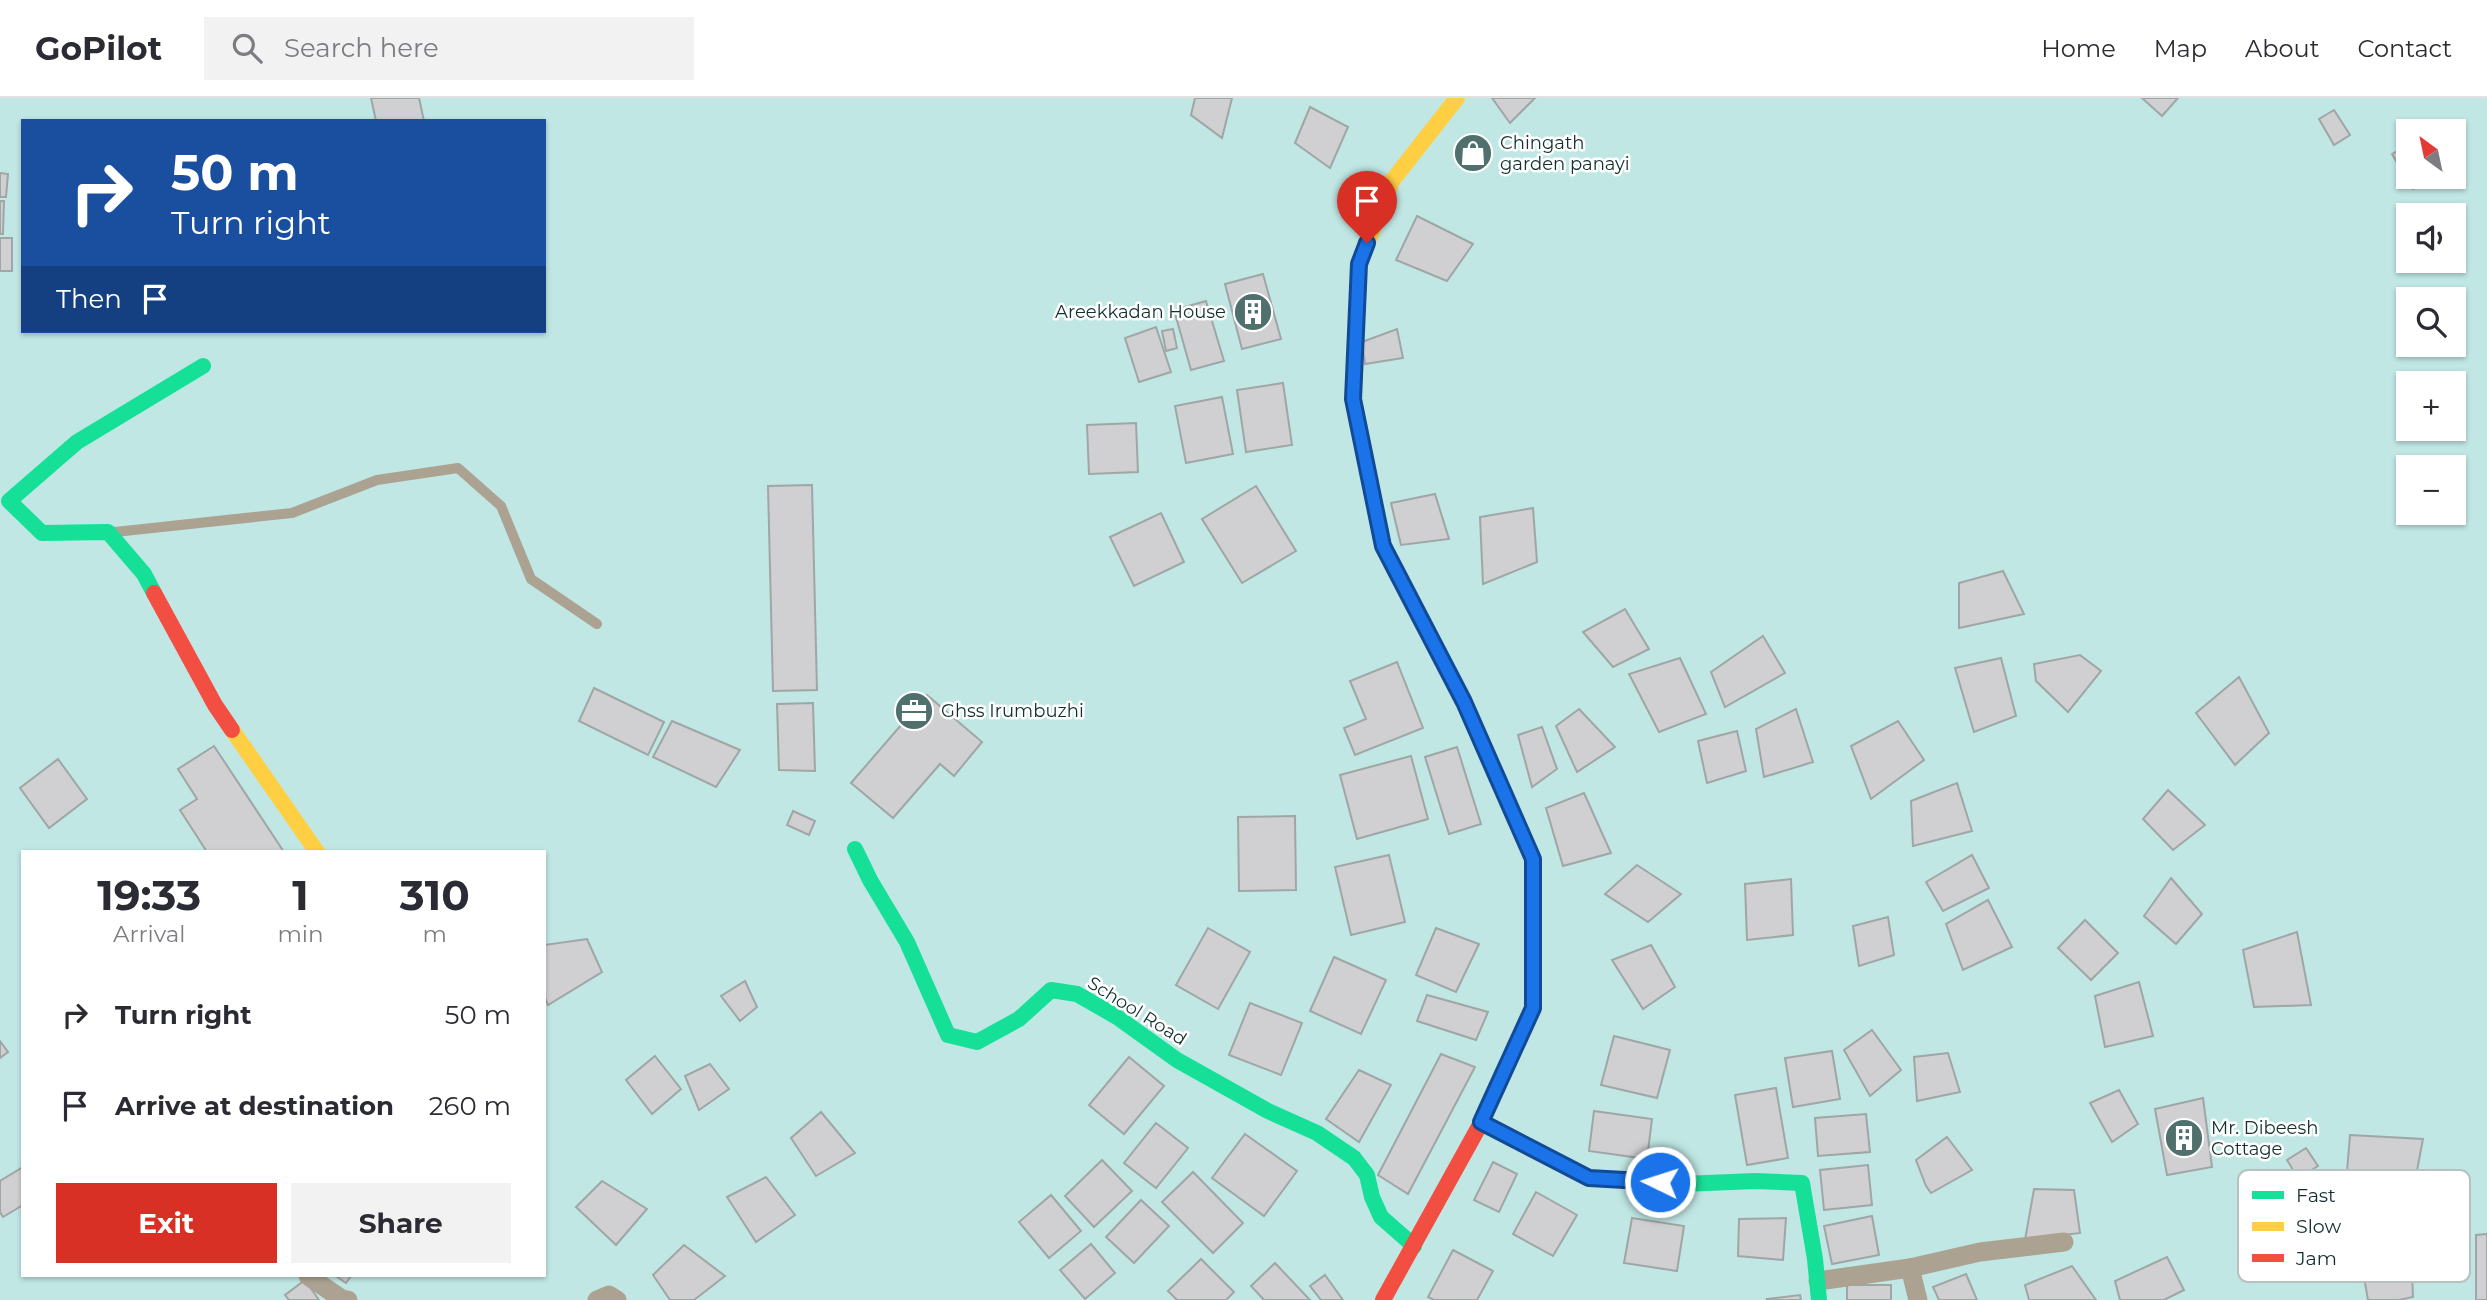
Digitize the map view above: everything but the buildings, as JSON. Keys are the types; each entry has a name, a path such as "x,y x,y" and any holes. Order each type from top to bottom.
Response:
{"street":[{"path":"1383,1300 1481,1122 1533,1008 1533,859 1464,702 1383,546 1353,399 1359,264 1392,181 1457,98"},
{"path":"203,366 77,442 9,501 42,533 108,532 144,573 215,705 316,850"},
{"name":"School Road","path":"855,849 863,870 902,932 948,1035 977,1042 1019,1019 1051,990 1077,993 1117,1017 1177,1060 1268,1111 1317,1133 1354,1158 1367,1175 1381,1217 1414,1246"},
{"path":"1481,1122 1589,1178 1683,1184 1755,1181 1802,1183 1819,1291 1980,1252 2064,1242"},
{"path":"1910,1268 1918,1300"},
{"path":"309,1277 342,1299 348,1300"},
{"path":"597,1300 609,1296 617,1300"}],"lane":[{"path":"108,532 292,513 377,480 458,468 501,506 531,579 597,624"}],"traffic: fast":[{"path":"1356,336 1353,399 1383,546 1464,702 1533,859 1533,1008 1491,1100"},
{"path":"154,593 144,574 108,532 42,533 9,501 77,442 203,366"},
{"path":"855,849 907,942 948,1035 977,1042 1019,1019 1051,990 1077,994 1117,1017 1177,1060 1268,1111 1317,1133 1354,1158 1367,1175 1372,1197 1381,1217 1414,1246"},
{"path":"1481,1123 1589,1178 1683,1184 1755,1181 1802,1183 1819,1300"}],"traffic: slow":[{"path":"1356,336 1359,264 1392,181 1457,98"},
{"path":"232,730 316,850"}],"traffic: jam":[{"path":"154,593 215,705 232,730"},
{"path":"1383,1300 1481,1123 1491,1100"}],"place":[{"name":"Chingath garden panayi","path":"1473,153"},
{"name":"Areekkadan House","path":"1253,312"},
{"name":"Ghss Irumbuzhi","path":"914,711"},
{"name":"Mr. Dibeesh Cottage","path":"2184,1138"}],"route":[{"path":"1367,243 1359,264 1353,399 1383,546 1464,702 1533,859 1533,1008 1481,1122 1589,1178 1660,1182"}]}
